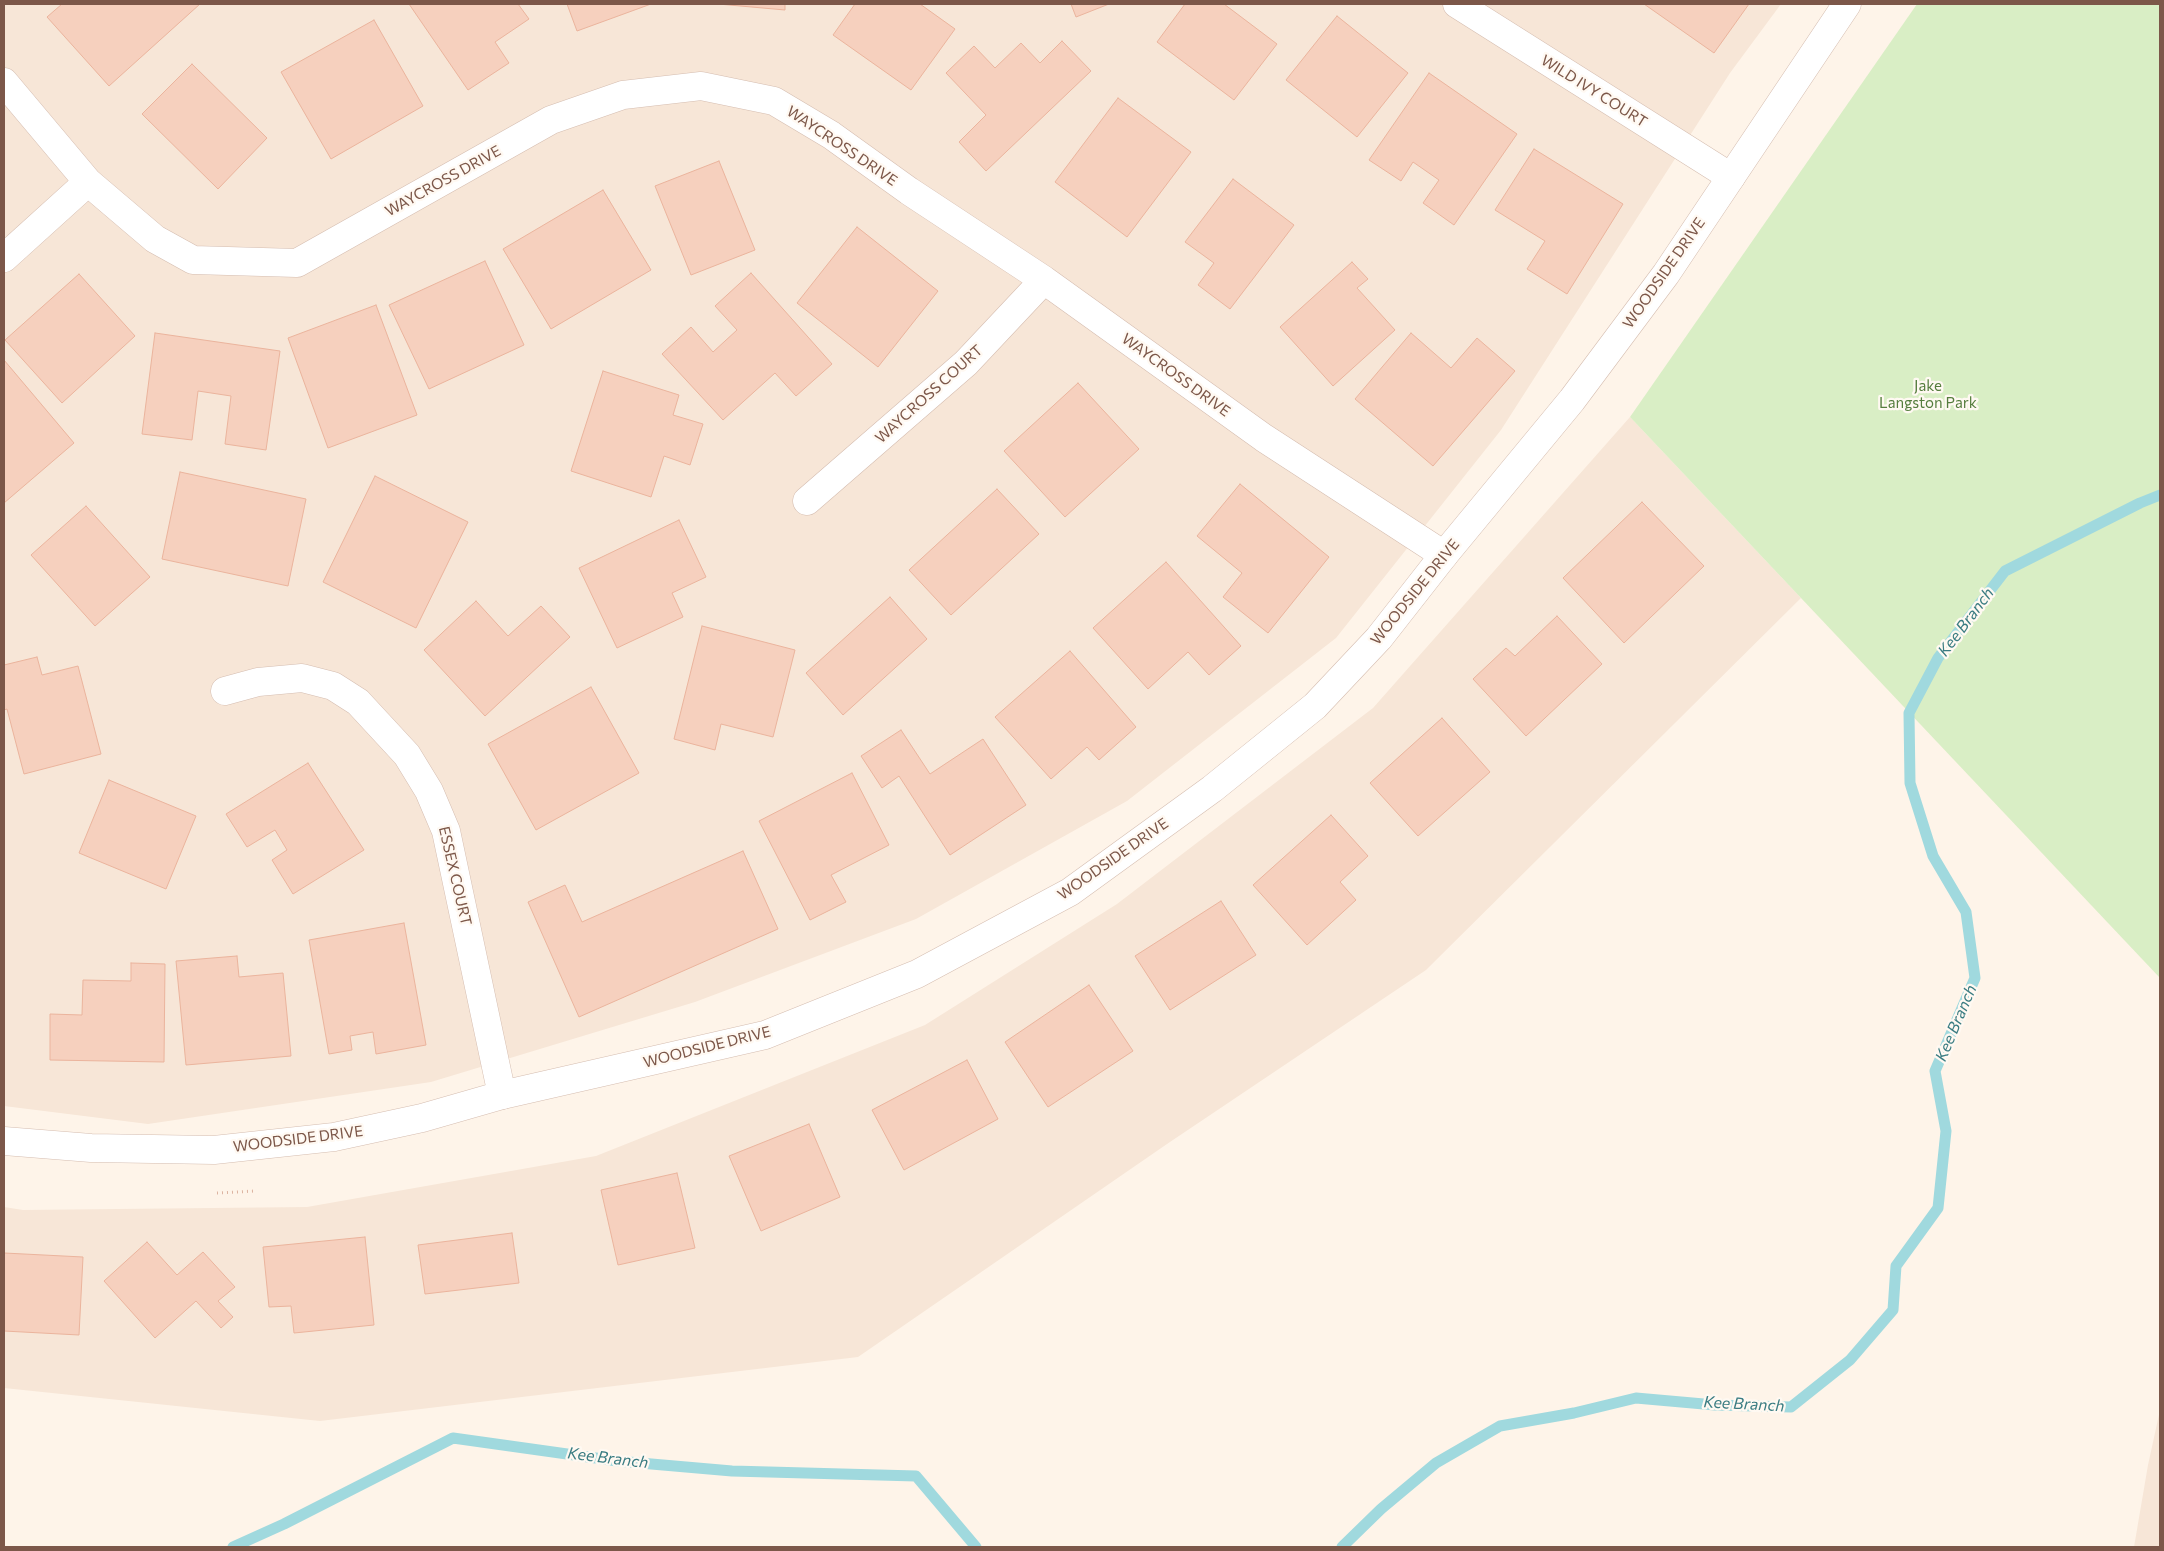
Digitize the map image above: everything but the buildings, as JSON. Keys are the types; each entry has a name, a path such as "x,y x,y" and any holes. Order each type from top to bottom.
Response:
{"street":[{"name":"WILD IVY COURT","path":"1456,4 1731,178"},
{"name":"WOODSIDE DRIVE","path":"4,1141 91,1148 214,1150 334,1137 422,1118 502,1095 765,1035 917,974 1070,892 1212,789 1315,706 1380,638 1444,555 1572,400 1666,274 1847,4"},
{"name":"WAYCROSS DRIVE","path":"4,82 88,182 155,239 193,260 297,263 551,120 623,95 700,86 774,100 831,135 909,191 1044,280 1264,438 1444,555"},
{"path":"4,258 88,182"},
{"name":"WAYCROSS COURT","path":"807,501 966,363 1044,280"},
{"name":"ESSEX COURT","path":"225,691 258,682 302,678 333,686 358,702 407,755 429,790 446,831 502,1095"}],"path":[{"path":"218,1193 255,1191"}],"shaded area":[{"path":"4,4 1781,4 1730,73 1501,430 1336,638 1127,801 916,919 695,1002 431,1082 148,1124 4,1106"},
{"path":"1630,417 1801,598 1426,970 1167,1144 858,1357 320,1421 4,1388 4,1207 23,1210 307,1207 596,1156 925,1025 1117,904 1373,708"},
{"path":"2160,1410 2160,1547 2134,1547 2148,1465"}],"green space":[{"name":"Jake Langston Park","path":"1917,4 2160,4 2160,978 1630,417"}],"waterway":[{"name":"Kee Branch","path":"1342,1547 1381,1509 1436,1463 1500,1426 1574,1413 1636,1398 1715,1405 1791,1407 1850,1360 1893,1310 1896,1266 1938,1208 1946,1131 1935,1071 1975,978 1966,912 1933,856 1910,783 1909,713 1938,658 2005,571 2140,503 2160,495"},
{"name":"Kee Branch","path":"233,1547 284,1524 453,1438 617,1461 732,1471 916,1476 976,1547"}]}
